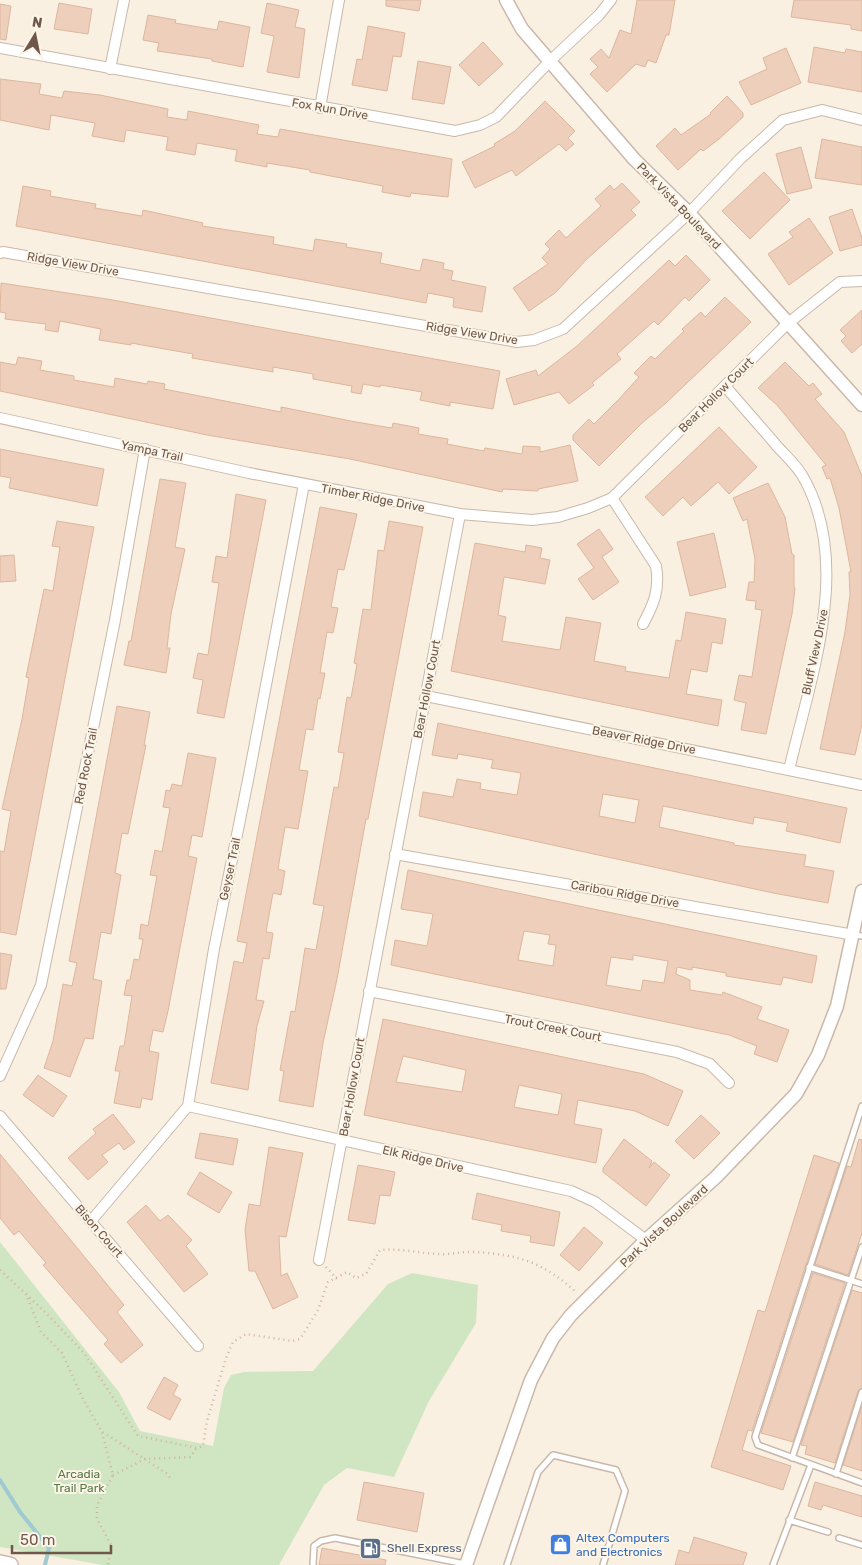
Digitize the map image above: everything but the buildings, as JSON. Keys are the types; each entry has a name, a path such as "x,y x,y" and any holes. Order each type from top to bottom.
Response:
{"main road":[{"path":"0,1563 10,1565"}],"street":[{"path":"110,69 124,0"},
{"path":"320,108 339,0"},
{"name":"Park Vista Boulevard","path":"506,0 522,28 634,159 689,213 862,405"},
{"name":"Fox Run Drive","path":"0,48 320,108 455,131 480,126 496,117 550,61 599,15 611,0"},
{"name":"Ridge View Drive","path":"0,253 517,342 534,340 563,329 689,213 740,159 783,120 822,110 862,120"},
{"name":"Bear Hollow Court","path":"319,1260 368,991 460,514 532,520 558,517 612,498 787,324 840,282 862,281"},
{"name":"Bluff View Drive","path":"725,386 802,474 819,513 825,544 827,576 824,617 789,770"},
{"name":"Yampa Trail","path":"0,418 304,484"},
{"name":"Red Rock Trail","path":"0,1076 42,985 115,620 145,449"},
{"name":"Timber Ridge Drive","path":"304,484 460,514"},
{"name":"Geyser Trail","path":"188,1106 214,949 304,484"},
{"path":"612,498 656,566 659,579 657,596 643,624"},
{"name":"Beaver Ridge Drive","path":"426,696 862,785"},
{"name":"Caribou Ridge Drive","path":"395,854 858,935"},
{"name":"Park Vista Boulevard","path":"466,1565 531,1380 553,1338 586,1300 646,1240 716,1177 796,1094 818,1055 837,1006 858,935 862,891"},
{"name":"Trout Creek Court","path":"368,991 677,1052 710,1064 729,1083"},
{"path":"91,1221 188,1106"},
{"name":"Elk Ridge Drive","path":"188,1106 571,1191 595,1202 646,1240"},
{"name":"Bison Court","path":"0,1116 198,1346"}],"lane":[{"path":"862,1106 755,1437 758,1445 811,1466 862,1482"},
{"path":"792,1458 862,1247"},
{"path":"810,1267 862,1284"},
{"path":"836,1474 862,1392"},
{"path":"507,1565 538,1472 553,1455 616,1470 625,1491 603,1565"},
{"path":"774,1565 789,1520 811,1466"},
{"path":"789,1520 828,1532"},
{"path":"313,1565 314,1546 321,1541 335,1538 466,1565"},
{"path":"839,1538 862,1545"}],"path":[{"path":"0,1270 48,1314 84,1353 138,1436 196,1448 203,1446 207,1421 233,1342 246,1334 292,1341 300,1339 318,1310 328,1282 347,1272 356,1278 366,1274 380,1250 400,1248 441,1254 475,1252 533,1262 549,1269 586,1300"},
{"path":"319,1260 338,1278"},
{"path":"26,1294 41,1332 62,1353 83,1399 102,1432 113,1475"},
{"path":"102,1432 166,1472 172,1480"},
{"path":"108,1565 112,1545 97,1519 97,1505 113,1475 145,1459 190,1456 196,1448"}],"green space":[{"name":"Arcadia Trail Park","path":"0,1242 119,1392 140,1431 213,1446 224,1388 231,1375 244,1372 313,1371 388,1284 412,1273 478,1285 476,1323 429,1401 394,1477 347,1468 324,1485 279,1565 103,1565 0,1547"}],"waterway":[{"path":"0,1480 20,1512 49,1548 45,1565"}],"place":[{"name":"Altex Computers and Electronics","path":"560,1545"},
{"name":"Shell Express","path":"371,1548"}]}
